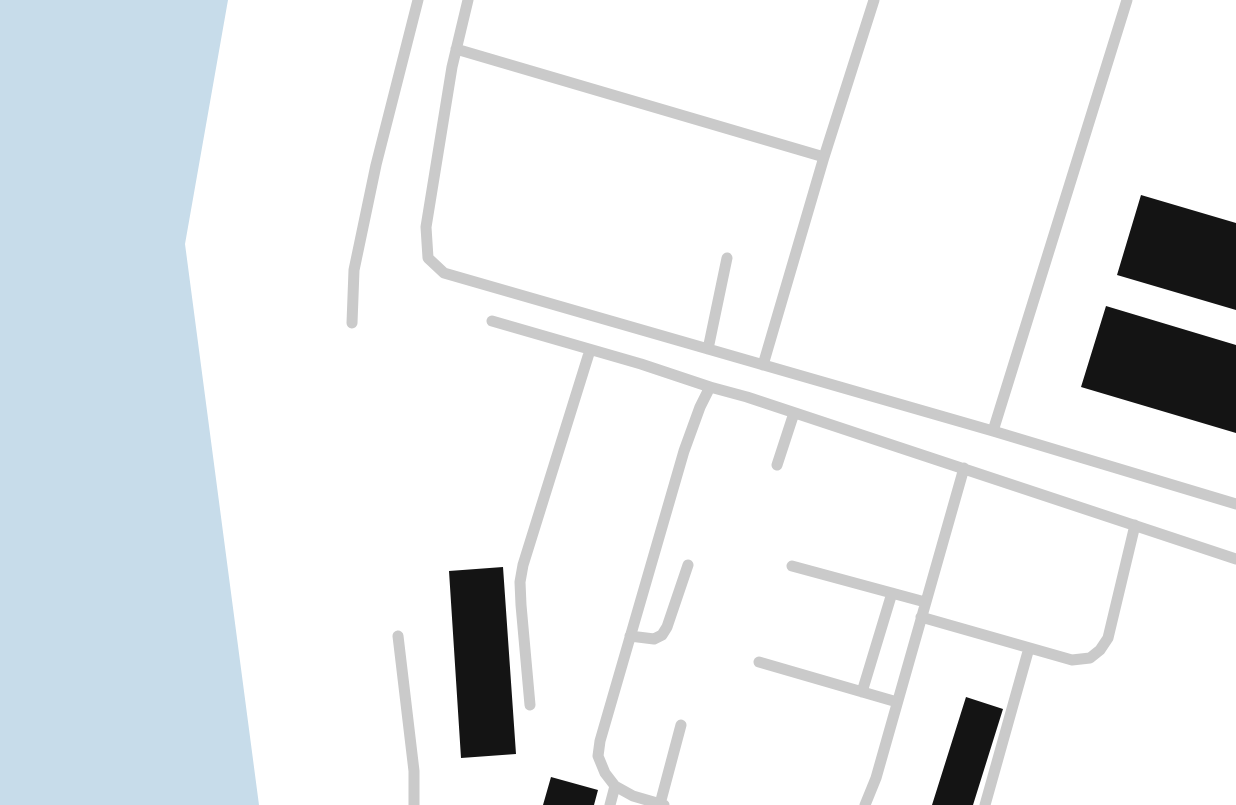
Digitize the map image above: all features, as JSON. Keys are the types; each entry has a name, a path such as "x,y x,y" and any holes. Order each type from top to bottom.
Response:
{"lane":[{"path":"352,323 354,270 376,164 418,0"},
{"path":"468,0 456,49 426,227 428,258 444,274 993,431 1236,504"},
{"path":"763,365 824,157 874,0"},
{"path":"993,431 1127,0"},
{"path":"456,49 824,157"},
{"path":"708,349 727,258"},
{"path":"492,321 747,397 1236,559"},
{"path":"530,705 520,582 523,565 590,350"},
{"path":"681,725 662,804 633,796 615,786 605,773 598,756 600,741 686,444 700,407 710,387"},
{"path":"777,465 794,413"},
{"path":"865,805 876,778 964,468"},
{"path":"921,617 1072,660 1090,658 1100,650 1108,638 1135,525"},
{"path":"630,636 654,639 662,635 667,627 688,565"},
{"path":"792,566 925,602"},
{"path":"862,692 892,593"},
{"path":"398,636 414,771 414,805"},
{"path":"985,805 1029,648"},
{"path":"759,662 897,702"},
{"path":"610,805 615,786"}],"water":[{"path":"0,0 228,0 185,244 259,805 0,805"}],"building":[{"path":"1141,195 1236,223 1236,310 1117,275"},
{"path":"1106,306 1236,345 1236,433 1081,387"},
{"path":"503,567 516,754 461,758 449,571"},
{"path":"966,697 1003,709 973,805 932,805"},
{"path":"551,777 598,790 594,805 543,805"}]}
